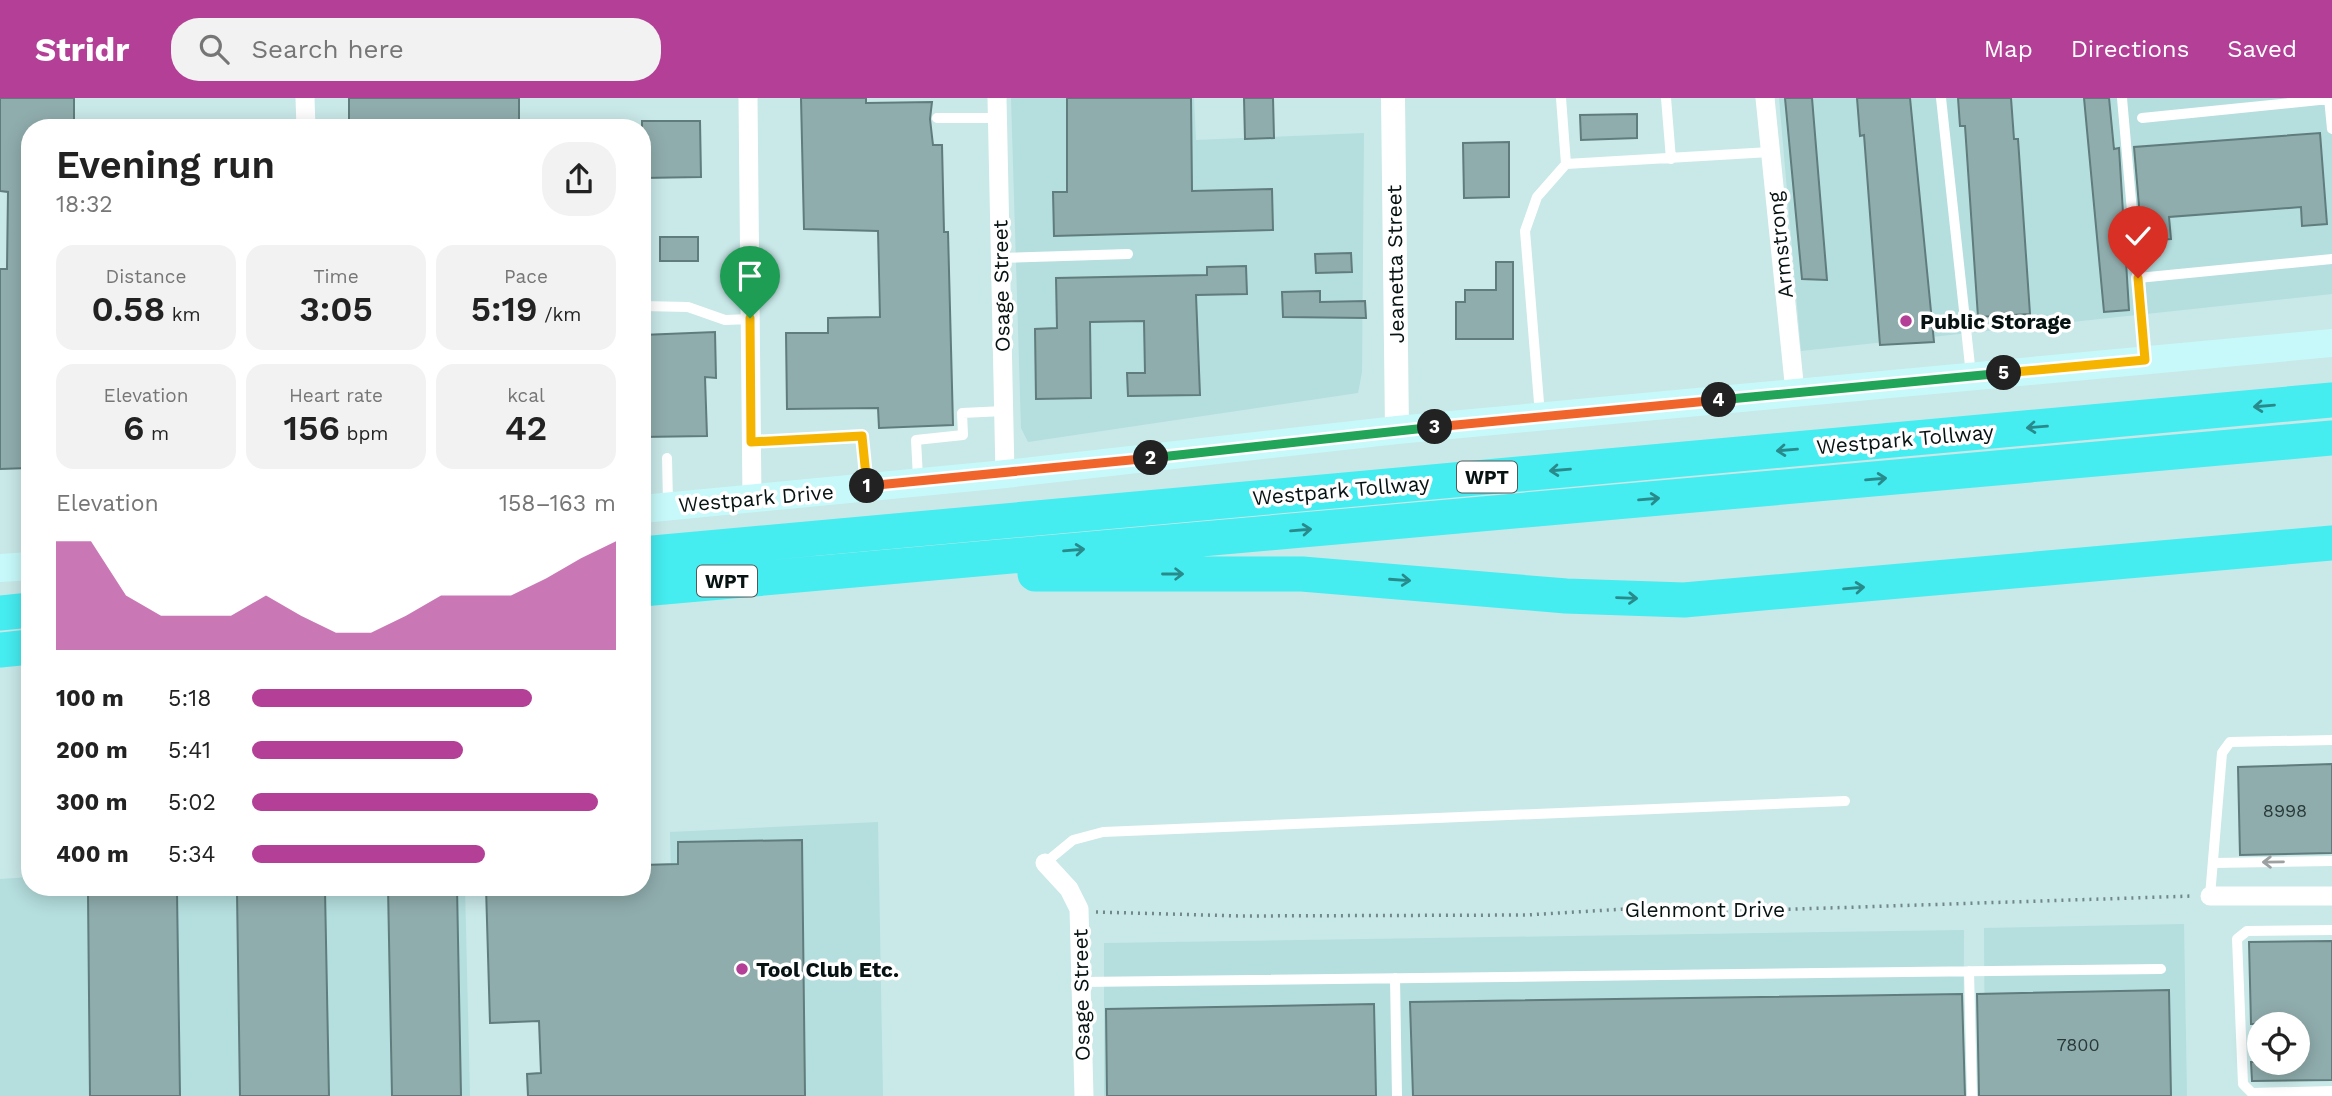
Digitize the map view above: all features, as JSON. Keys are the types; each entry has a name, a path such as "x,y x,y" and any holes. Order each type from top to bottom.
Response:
{"highway":[{"name":"Westpark Tollway","path":"651,553 2332,400"},
{"name":"Westpark Tollway","path":"651,588 2332,438"},
{"path":"811,573 1302,574 1566,596 1684,600 2332,544"},
{"path":"0,613 21,611"},
{"path":"0,650 21,648"}],"main road":[{"name":"Westpark Drive","path":"655,508 1005,474 1397,430 2332,343"},
{"path":"0,569 21,567"}],"street":[{"path":"305,98 306,119"},
{"path":"748,98 752,499"},
{"name":"Osage Street","path":"997,98 1005,474"},
{"name":"Jeanetta Street","path":"1393,98 1397,430"},
{"name":"Armstrong","path":"1765,98 1795,392"},
{"name":"Osage Street","path":"1045,863 1069,889 1079,909 1084,1096"},
{"path":"2210,895 2332,895"}],"lane":[{"path":"1541,417 1525,231 1537,197 1566,164 1561,98"},
{"path":"1666,98 1671,159"},
{"path":"1941,98 1971,376"},
{"path":"2122,98 2145,360"},
{"path":"2142,118 2329,98 2332,130"},
{"path":"937,118 998,118"},
{"path":"1566,164 1770,152"},
{"path":"1001,258 1128,254"},
{"path":"2138,278 2332,259"},
{"path":"651,306 688,307 725,320 750,318"},
{"path":"918,482 916,440 963,435 962,413 1004,411"},
{"path":"751,442 862,436 867,487"},
{"path":"655,508 667,458"},
{"path":"2210,895 2222,753 2230,741 2332,740"},
{"path":"1045,863 1073,840 1103,832 1845,801"},
{"path":"2214,863 2332,861"},
{"path":"2332,930 2247,931 2237,939 2243,1084 2252,1093 2332,1091"},
{"path":"1081,982 2161,969"},
{"path":"1969,971 1972,1096"},
{"path":"1395,978 1397,1096"}],"path":[{"name":"Glenmont Drive","path":"1079,909 1115,914 1178,915 1512,915 1642,908 1706,912 1869,905 1991,905 2210,895"}],"shaded area":[{"path":"1011,98 1194,98 1196,140 1364,133 1362,372 1358,393 1028,442 1021,428"},
{"path":"1779,98 2332,98 2332,294 1801,351"},
{"path":"878,822 883,1096 676,1096 670,832"},
{"path":"21,878 21,896 465,896 470,1096 0,1096 0,879"},
{"path":"2184,924 2187,1096 1985,1096 1984,928"},
{"path":"1964,930 1963,1096 1104,1096 1104,943"}],"building":[{"path":"0,98 74,98 74,119 21,119 21,468 0,469 0,269 7,269 8,192 0,191"},
{"path":"349,98 519,98 519,119 349,119"},
{"path":"801,98 866,98 866,103 932,102 930,119 933,145 942,145 944,232 948,232 953,425 879,428 878,408 787,409 786,333 828,333 828,318 880,317 878,231 804,229"},
{"path":"1067,98 1191,98 1192,191 1272,189 1273,230 1054,236 1053,192 1067,192"},
{"path":"1244,98 1273,98 1274,138 1245,139"},
{"path":"1785,98 1812,98 1827,280 1802,279"},
{"path":"1857,98 1910,98 1934,342 1880,345 1864,135 1860,136"},
{"path":"1958,98 2011,98 2014,139 2018,139 2030,314 1978,317 1965,126 1960,126"},
{"path":"2084,98 2109,98 2114,149 2119,148 2129,310 2104,312"},
{"path":"1637,114 1637,138 1581,140 1580,115"},
{"path":"651,121 700,121 701,177 651,178"},
{"path":"2320,133 2327,224 2302,226 2301,207 2169,217 2171,239 2142,241 2134,147"},
{"path":"1509,142 1509,197 1464,198 1463,143"},
{"path":"660,237 698,237 698,261 660,261"},
{"path":"1351,253 1352,272 1316,273 1315,254"},
{"path":"1496,262 1513,262 1513,339 1456,339 1456,302 1465,302 1465,290 1496,290"},
{"path":"1246,266 1247,294 1196,295 1200,395 1128,396 1127,373 1145,373 1144,321 1090,322 1091,398 1036,399 1035,329 1057,328 1056,278 1207,275 1207,267"},
{"path":"1320,291 1320,302 1365,301 1366,318 1283,317 1282,292"},
{"path":"715,332 716,378 705,377 707,436 651,437 651,335"},
{"path":"2332,764 2332,853 2240,855 2238,767"},
{"path":"802,840 805,1096 528,1096 527,1074 541,1073 539,1021 490,1023 486,896 651,896 651,865 678,864 678,842"},
{"path":"88,896 177,896 180,1096 90,1096"},
{"path":"237,896 325,896 329,1096 240,1096"},
{"path":"388,896 457,896 461,1096 392,1096"},
{"path":"2332,941 2332,1080 2252,1081 2252,1075 2310,1075 2310,1012 2251,1012 2249,942"},
{"path":"2169,990 2171,1096 1979,1096 1977,994"},
{"path":"1962,994 1965,1096 1413,1096 1410,1002"},
{"path":"1374,1004 1376,1096 1107,1096 1106,1009"}],"place":[{"name":"Public Storage","path":"1906,321"},
{"name":"Tool Club Etc.","path":"742,969"}],"route":[{"path":"750,318 751,442 862,436 867,487 1397,430 2145,360 2138,278"}]}
